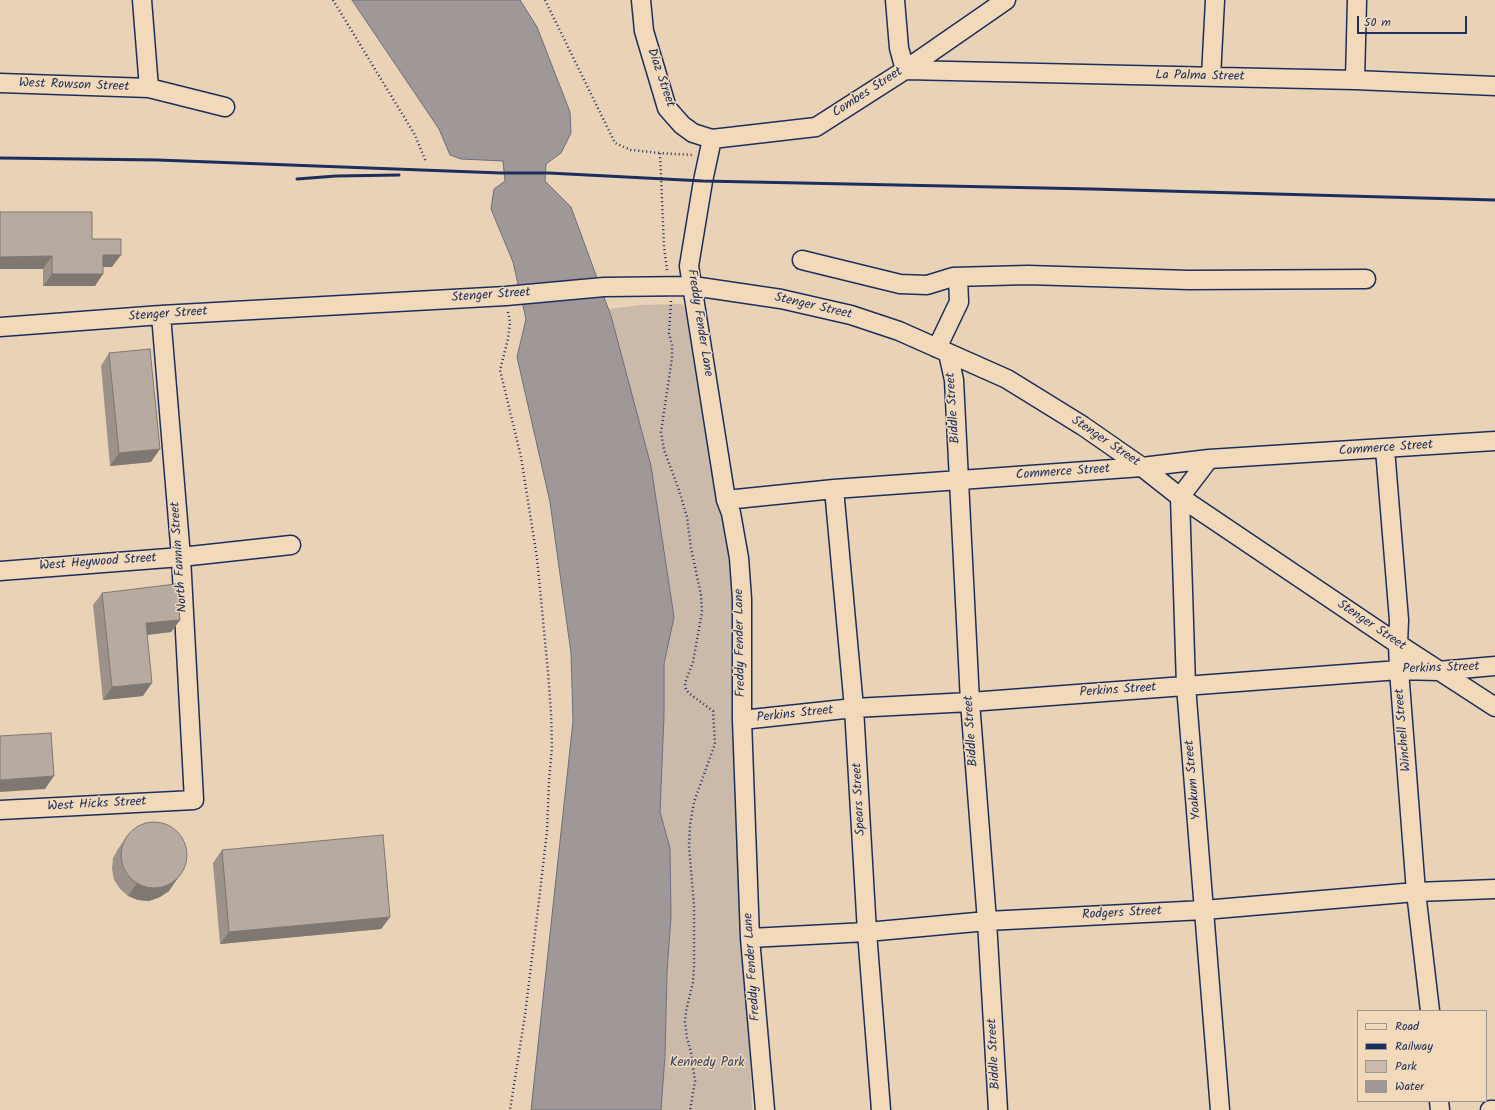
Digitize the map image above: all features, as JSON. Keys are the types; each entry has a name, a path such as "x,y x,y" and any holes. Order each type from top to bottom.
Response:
{"street":[{"path":"142,0 149,88"},
{"name":"Diaz Street","path":"641,0 644,31 667,108 682,125 693,132 710,148"},
{"path":"895,0 899,48 905,70"},
{"name":"Combes Street","path":"710,148 816,127 905,70 1006,0"},
{"path":"1212,77 1214,0"},
{"path":"1354,80 1357,0"},
{"name":"La Palma Street","path":"905,70 1354,80 1495,86"},
{"name":"West Rowson Street","path":"0,84 149,88 225,107"},
{"name":"Freddy Fender Lane","path":"710,148 689,266 726,500 731,513 739,558 742,599 742,720 750,938 765,1110"},
{"path":"802,260 900,284 928,284 953,277 1028,275 1189,280 1366,278"},
{"path":"943,350 959,302 958,277"},
{"name":"Stenger Street","path":"0,327 161,315 506,296 604,287 669,286 693,286 781,299 851,315 899,331 1008,379 1083,426 1142,467 1180,496 1438,671 1495,707"},
{"name":"North Fannin Street","path":"161,315 181,557 194,800"},
{"name":"Biddle Street","path":"943,350 954,380 970,702 987,921 998,1110"},
{"name":"Commerce Street","path":"726,500 834,489 1142,467 1209,459 1495,441"},
{"name":"Winchell Street","path":"1385,449 1399,620 1399,670 1416,892 1430,1010"},
{"path":"1180,496 1209,459"},
{"name":"Spears Street","path":"834,489 854,708 867,932 881,1110"},
{"name":"Yoakum Street","path":"1180,496 1186,686 1220,1110"},
{"name":"West Heywood Street","path":"0,571 181,557 291,545"},
{"name":"Perkins Street","path":"742,720 854,708 970,702 1399,670 1438,671 1495,666"},
{"name":"West Hicks Street","path":"0,810 194,800"},
{"name":"Rodgers Street","path":"750,938 867,932 987,921 1204,910 1416,892 1495,890"},
{"path":"1490,1110 1495,1110"}],"path":[{"path":"332,0 415,135 426,162"},
{"path":"545,0 615,143 631,150 660,153 710,148"},
{"path":"660,153 664,246 671,305 669,333 672,345 672,358 661,432 664,450 678,487 687,517 691,548 701,596 702,612 693,662 685,683 686,690 713,711 715,744 694,802 690,825 689,846 694,906 694,968 693,982 685,1022 696,1081 690,1110"},
{"path":"506,296 510,322 508,338 500,370 521,457 537,558 551,704 552,746 547,831 541,884 525,1015 510,1110"}],"green space":[{"name":"Kennedy Park","path":"682,304 687,311 689,318 734,586 752,1110 661,1110 671,916 670,848 660,812 664,716 664,664 674,617 609,309 641,305"}],"water":[{"path":"352,0 520,0 537,27 570,112 571,133 561,153 546,164 545,181 571,207 611,316 651,466 674,617 664,664 664,716 660,812 670,848 671,916 661,1110 531,1110 573,721 571,653 550,502 517,357 526,319 513,262 491,209 494,189 505,181 503,161 461,159 450,155 439,129"}],"building":[{"path":"0,212 92,212 92,239 121,239 121,255 103,255 103,274 52,274 52,256 0,257"},
{"path":"150,349 160,449 119,453 109,353"},
{"path":"176,584 180,620 146,623 152,683 112,687 102,593"},
{"path":"51,733 54,776 0,780 0,736"},
{"path":"148,822 160,822 172,827 182,837 187,849 185,868 172,883 160,888 148,888 136,883 126,873 121,861 121,849 126,837 136,827"},
{"path":"383,835 390,917 229,932 222,850"}],"railway":[{"path":"0,158 158,160 501,173 549,173 703,181 1092,189 1495,200"},
{"path":"297,179 336,176 399,175"}]}
